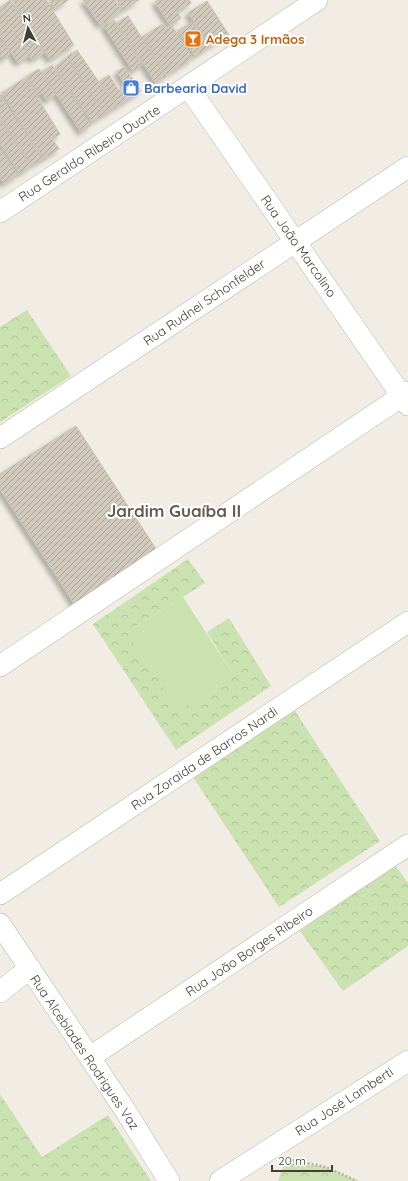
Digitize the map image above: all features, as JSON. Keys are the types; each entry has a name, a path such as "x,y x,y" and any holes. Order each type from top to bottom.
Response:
{"street":[{"name":"Rua Geraldo Ribeiro Duarte","path":"0,212 189,88 295,6 317,0"},
{"name":"Rua João Marcolino","path":"189,88 295,242 406,398"},
{"name":"Rua Rudnei Schonfelder","path":"0,438 408,167"},
{"path":"0,666 406,398"},
{"name":"Rua Zoraida de Barros Nardi","path":"0,894 408,622"},
{"name":"Rua João Borges Ribeiro","path":"90,1057 408,845"},
{"name":"Rua Alcebíades Rodrigues Vaz","path":"0,924 90,1057 169,1181"},
{"path":"0,992 30,968"},
{"name":"Rua José Lamberti","path":"220,1181 408,1061"}],"path":[{"path":"263,1153 326,1167 358,1181"}],"green space":[{"path":"27,310 71,376 0,422 0,327"},
{"path":"188,559 205,583 127,632 179,710 234,676 207,632 229,618 271,686 176,750 93,624"},
{"path":"183,597 234,676 179,711 127,632"},
{"path":"295,711 380,841 279,907 193,777"},
{"path":"395,865 408,883 408,946 343,991 300,931"},
{"path":"0,1094 42,1157 108,1115 151,1181 0,1181"},
{"path":"285,1162 326,1167 358,1181 278,1181"}],"building":[{"path":"10,0 44,53 32,60 0,8"},
{"path":"12,0 46,0 74,45 50,60"},
{"path":"49,0 68,0 55,9"},
{"path":"83,0 115,0 122,11 100,25"},
{"path":"117,0 139,0 123,10"},
{"path":"159,0 189,0 191,3 177,12 181,18 170,25 155,2"},
{"path":"207,1 229,35 210,46 188,13"},
{"path":"0,9 29,56 18,63 0,35"},
{"path":"128,16 166,76 155,82 117,23"},
{"path":"114,20 142,65 133,71 104,26"},
{"name":"Adega 3 Irmãos","path":"192,22 209,47 195,56 178,31"},
{"path":"163,24 166,30 172,26 193,58 167,75 142,37"},
{"path":"0,39 10,54 0,61"},
{"path":"77,50 116,107 106,114 67,57"},
{"path":"67,58 105,114 92,122 55,67"},
{"path":"52,65 91,125 81,132 42,72"},
{"name":"Barbearia David","path":"124,67 141,91 117,107 100,81 109,75 119,91 126,86 117,72"},
{"path":"39,69 55,95 47,101 42,93 38,95 26,77"},
{"path":"25,78 60,134 52,139 59,149 44,159 2,93"},
{"path":"0,95 43,159 32,165 0,117"},
{"path":"0,119 31,166 20,174 0,144"},
{"path":"0,149 18,175 4,184 0,177"},
{"path":"76,426 158,552 75,605 0,489 0,474"}],"place":[{"name":"Adega 3 Irmãos","path":"193,39"},
{"name":"Barbearia David","path":"131,88"}],"district":[{"name":"Jardim Guaíba II","path":"174,510"}]}
